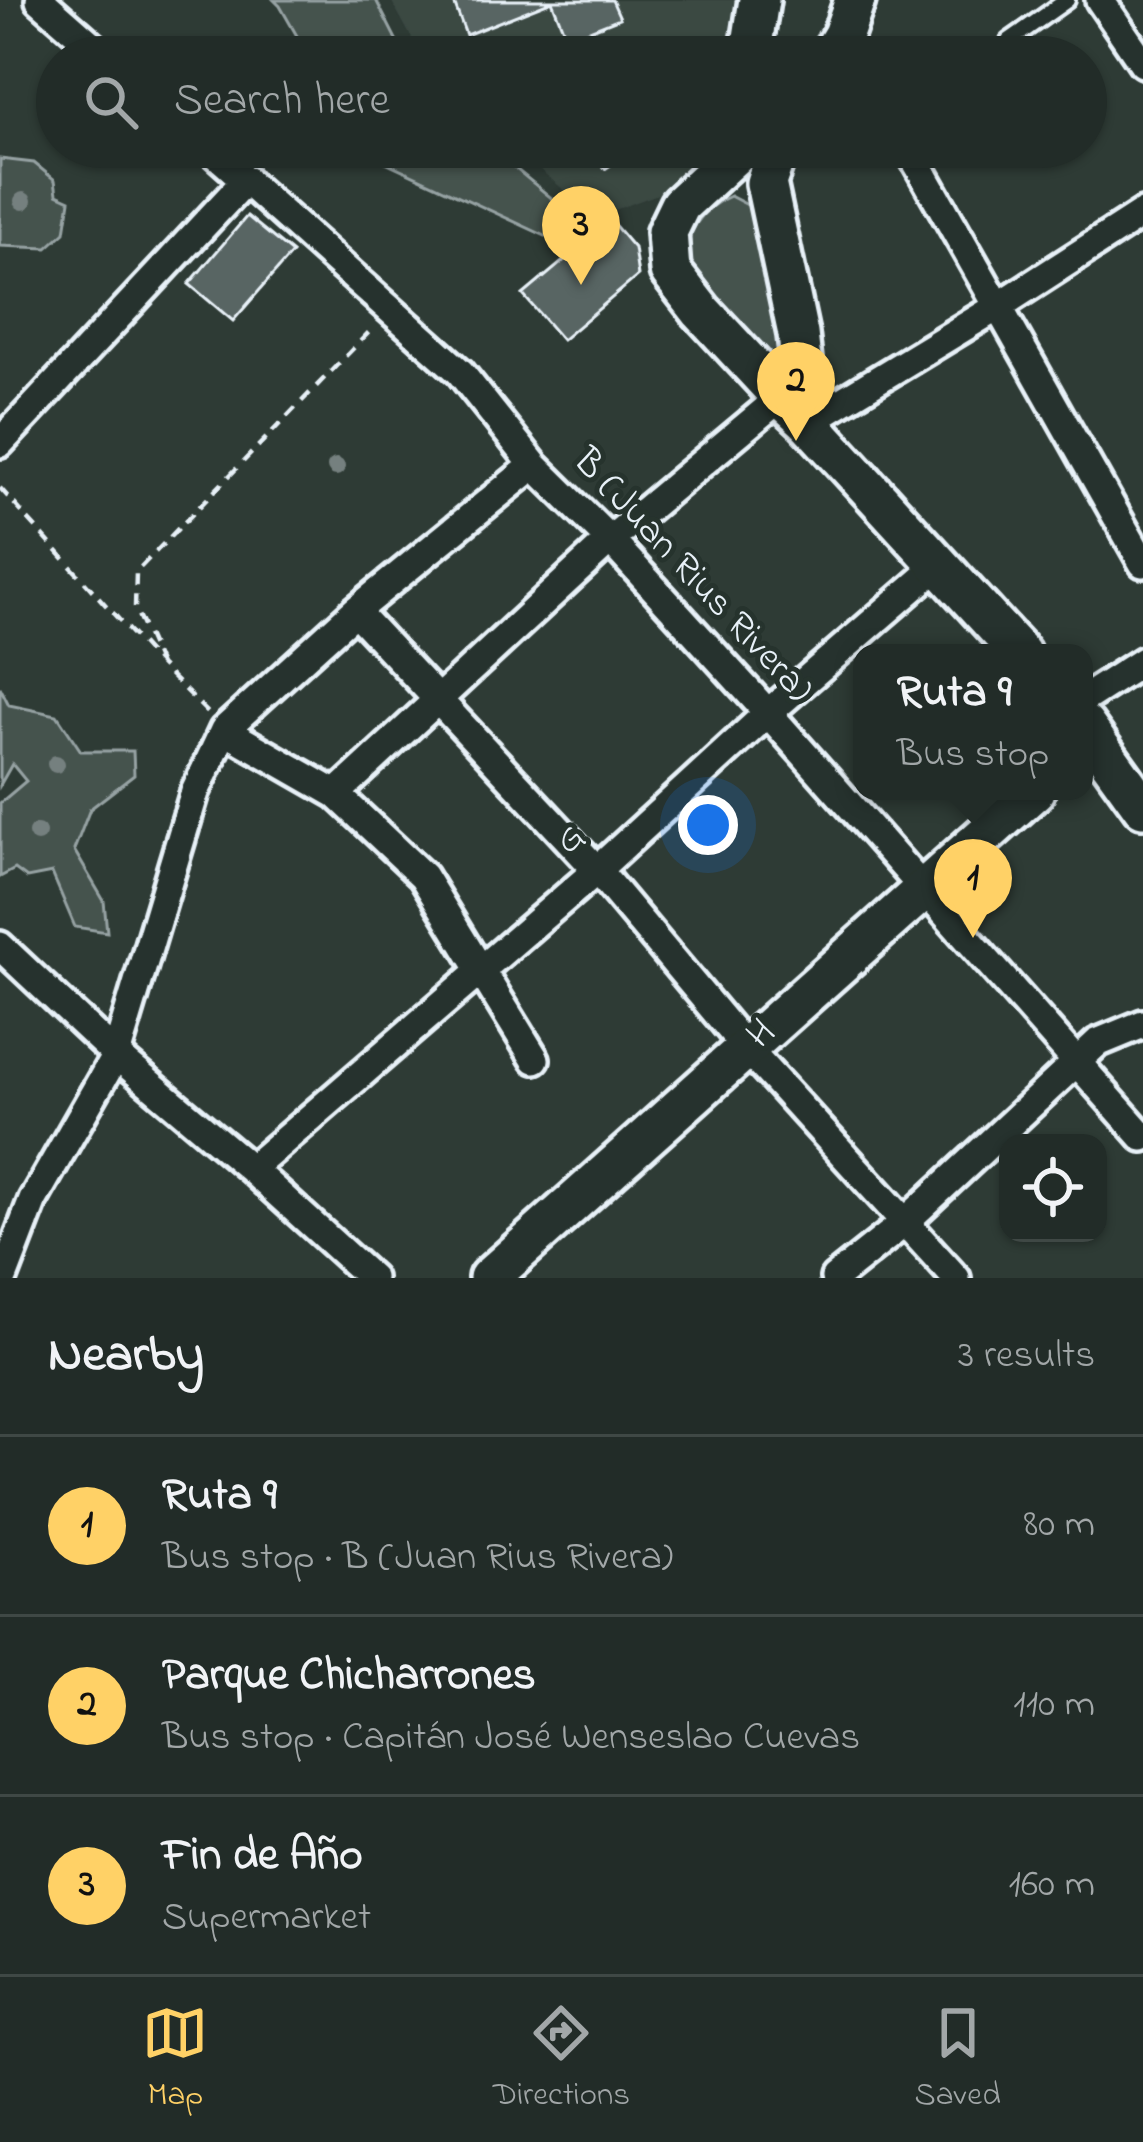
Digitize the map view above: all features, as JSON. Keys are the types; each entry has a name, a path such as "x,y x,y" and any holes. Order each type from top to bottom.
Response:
{"street":[{"path":"40,0 81,36"},
{"path":"753,36 759,0"},
{"path":"1100,0 1143,64"},
{"name":"B (Juan Rius Rivera)","path":"232,168 460,372 534,465 610,540 768,713 1143,1137"},
{"path":"717,168 680,205 667,232 670,271 701,311 1012,644"},
{"path":"772,168 798,334 795,410"},
{"path":"920,168 1143,563"},
{"path":"0,442 246,180"},
{"path":"336,794 610,540 795,410 999,306 1143,213"},
{"path":"3,1278 33,1200 116,1055 196,792 224,730 356,611 534,465"},
{"name":"G","path":"251,1168 597,870 938,565"},
{"path":"356,611 597,870 747,1049 956,1278"},
{"path":"1093,692 1143,661"},
{"path":"224,730 336,794 423,876 535,1059"},
{"path":"1093,744 1143,807"},
{"name":"H","path":"489,1278 1024,800"},
{"path":"0,946 116,1055 251,1168 371,1278"},
{"path":"835,1278 904,1223 1097,1042 1143,1024"}],"lane":[{"path":"1016,36 1067,0"}],"path":[{"path":"160,665 135,608 136,572 391,310"},
{"path":"0,488 224,730"}],"shaded area":[{"path":"274,0 376,0 394,36 297,36"},
{"path":"391,0 743,0 735,36 411,36"},
{"path":"0,159 34,163 55,180 57,194 70,200 65,232 47,248 0,246"},
{"path":"399,168 515,168 576,218 552,239"},
{"path":"538,168 692,168 682,185 596,217"},
{"path":"730,196 755,209 791,367 774,378 686,264 688,242 697,223"},
{"path":"0,687 9,705 57,715 81,751 133,751 134,775 90,809 74,850 104,901 107,932 75,927 52,873 27,878 15,869 0,877 0,803 26,781 12,764 0,785"}],"building":[{"path":"453,0 612,0 620,18 566,36 552,1 466,35"},
{"path":"247,216 292,253 233,321 189,284"},
{"path":"611,221 634,248 638,276 562,340 523,295"}],"place":[{"name":"Fin de Año","path":"581,285"},
{"name":"Parque Chicharrones","path":"796,441"},
{"name":"Ruta 9","path":"973,938"}]}
